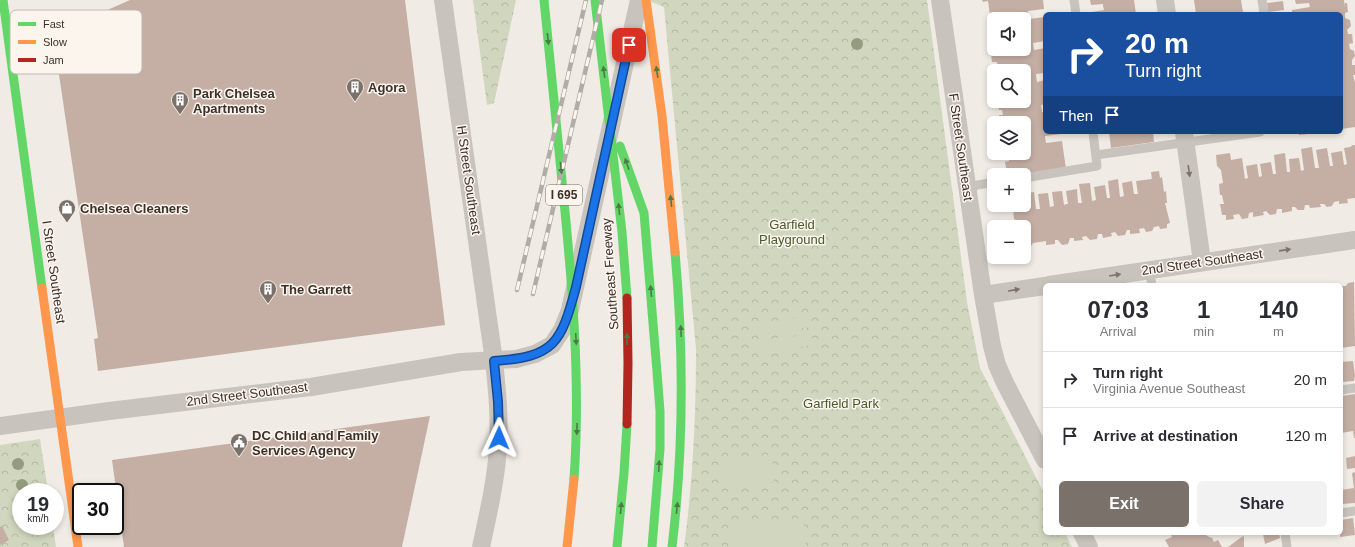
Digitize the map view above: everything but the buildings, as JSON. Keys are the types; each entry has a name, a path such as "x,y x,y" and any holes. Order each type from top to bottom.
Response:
{"main road":[{"name":"I Street Southeast","path":"4,0 10,44"},
{"name":"I 695","path":"544,0 572,284 577,390 576,458 567,547"},
{"name":"Southeast Freeway","path":"595,0 624,252 628,378 625,475 617,547"},
{"path":"646,0 660,94 680,299 682,418 680,478 672,547"},
{"name":"I Street Southeast","path":"14,74 78,547"},
{"path":"608,111 644,213 660,411 660,450 652,547"}],"street":[{"name":"H Street Southeast","path":"442,0 494,361 498,402 498,446 492,495 481,547"},
{"name":"2nd Street Southeast","path":"0,426 311,387 461,362 516,359 541,352 552,345 557,339 566,321 576,287 639,0"},
{"name":"F Street Southeast","path":"940,0 987,326 997,365 1043,456"},
{"path":"1165,0 1167,12"},
{"path":"1185,137 1202,262"},
{"name":"2nd Street Southeast","path":"1074,283 1150,277 1202,262 1355,240"},
{"path":"982,295 1043,286"},
{"path":"1083,535 1089,547"}],"lane":[{"path":"1074,0 1076,12"},
{"path":"1262,0 1264,12"},
{"path":"1031,177 1097,166 1093,134"},
{"path":"1096,155 1185,137 1230,134"},
{"path":"967,187 987,183"},
{"path":"1343,390 1355,388"},
{"path":"1343,512 1355,511"},
{"path":"1285,535 1287,547"}],"green space":[{"path":"473,0 516,0 494,103 487,105"},
{"name":"Garfield Park","path":"647,0 927,0 967,302 980,368 1043,491 1043,535 1066,535 1072,547 684,547 690,498 696,349 664,7"},
{"path":"809,316 811,327 755,335 754,324"},
{"path":"812,334 813,345 758,352 756,341"},
{"path":"40,439 47,483 12,483 12,535 54,535 56,547 0,547 0,445"},
{"path":"772,455 774,482 722,486 720,459"},
{"path":"803,518 806,547 731,547 729,523"}],"railway":[{"path":"517,290 586,0"},
{"path":"533,294 602,0"}],"traffic: fast":[{"path":"3,0 10,52"},
{"path":"544,0 572,293 576,367 576,442 574,479"},
{"path":"595,0 622,232 627,298"},
{"path":"13,74 42,288"},
{"path":"620,146 644,213 657,372 660,411 660,449 652,547"},
{"path":"672,547 681,436 680,327 675,252"},
{"path":"617,547 627,424"}],"traffic: slow":[{"path":"646,0 662,116 675,252"},
{"path":"42,288 78,547"},
{"path":"567,547 574,479"}],"traffic: jam":[{"path":"627,298 627,424"}],"place":[{"name":"Agora","path":"355,102"},
{"name":"Park Chelsea Apartments","path":"180,115"},
{"name":"Chelsea Cleaners","path":"67,223"},
{"name":"The Garrett","path":"268,304"},
{"name":"DC Child and Family Services Agency","path":"239,457"}],"route":[{"path":"499,438 499,416 494,361 516,359 541,352 552,345 557,339 566,321 576,287 629,45"}],"park label":[{"name":"Garfield Playground","path":"792,232"}]}
